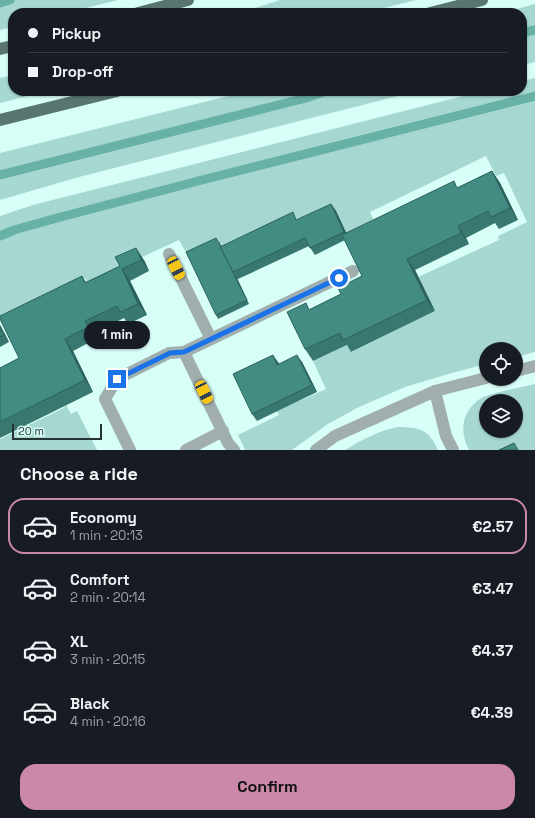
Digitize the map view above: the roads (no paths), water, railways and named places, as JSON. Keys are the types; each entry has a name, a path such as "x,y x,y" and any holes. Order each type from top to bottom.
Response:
{"main road":[{"path":"157,8 188,0"},
{"path":"450,8 482,0"},
{"path":"0,120 97,96"}],"street":[{"path":"169,254 211,339"},
{"path":"130,450 105,399 117,379 170,353 184,352 353,271"},
{"path":"184,352 228,443 234,450"},
{"path":"523,369 535,366"},
{"path":"316,450 335,436 435,391 479,380"},
{"path":"435,391 446,436 453,450"},
{"path":"186,450 223,431"}],"waterway":[{"path":"0,3 10,0"},
{"path":"527,32 535,30"},
{"path":"0,175 312,96"},
{"path":"0,236 14,230 57,218 202,180 535,96"}]}
